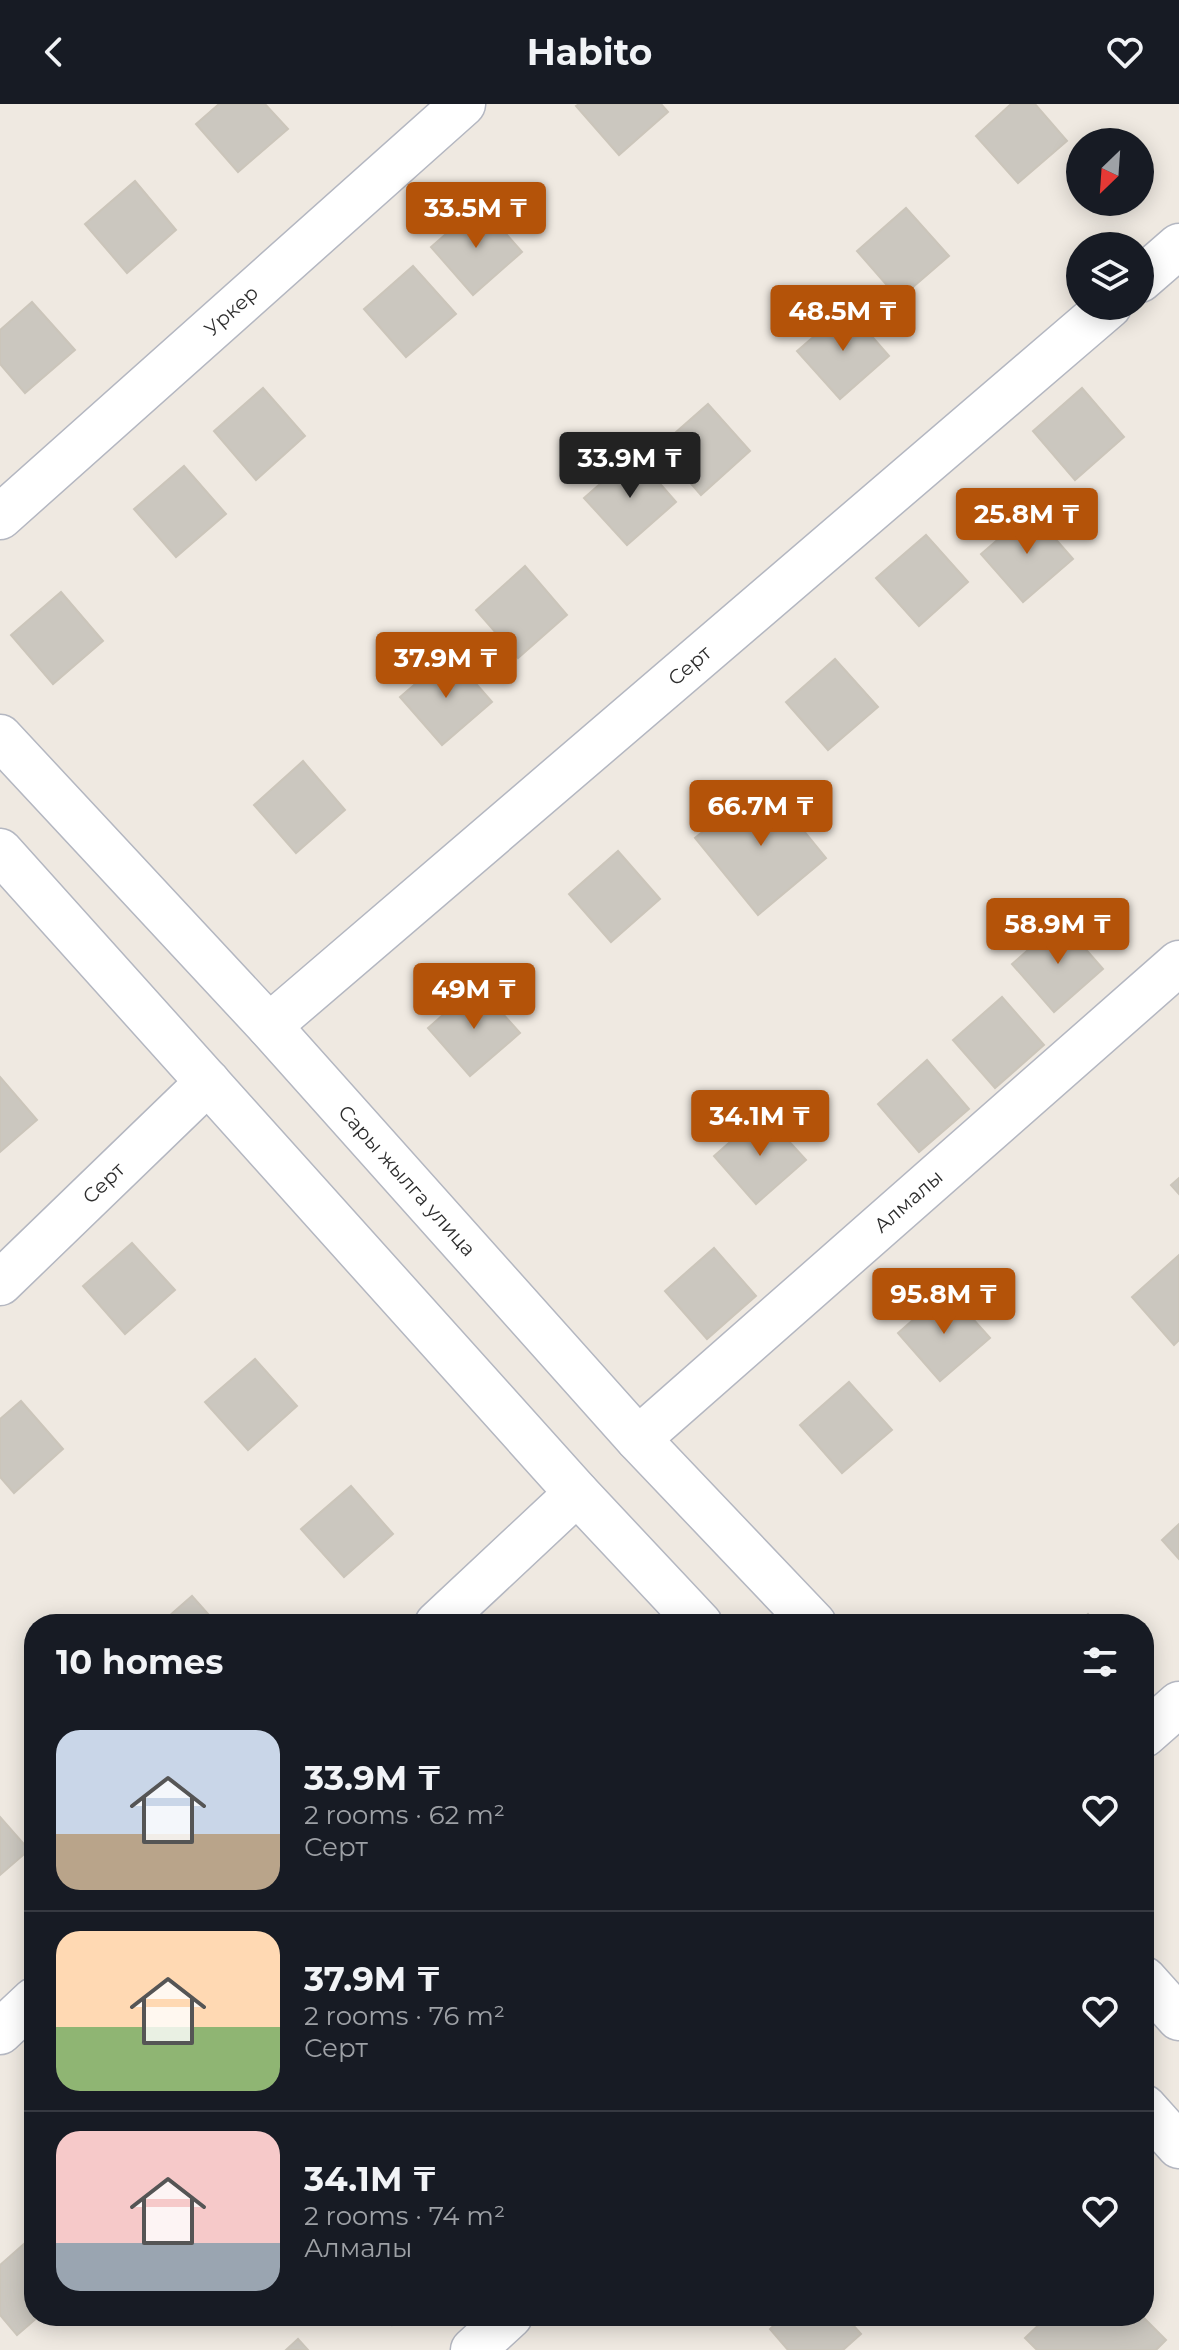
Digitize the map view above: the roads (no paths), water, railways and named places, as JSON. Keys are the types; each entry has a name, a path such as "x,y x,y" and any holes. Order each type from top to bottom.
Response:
{"street":[{"name":"Уркер","path":"0,517 463,104"},
{"path":"1154,268 1179,246"},
{"name":"Серт","path":"269,1026 1093,320"},
{"name":"Сары жылга улица","path":"0,737 269,1026 638,1439 804,1614"},
{"path":"0,851 577,1493 691,1614"},
{"name":"Алмалы","path":"638,1439 1179,963"},
{"name":"Серт","path":"0,1283 208,1082"},
{"path":"448,1614 577,1493"},
{"path":"1154,1726 1179,1704"},
{"path":"1154,1990 1179,2018"},
{"path":"0,2032 24,2009"},
{"path":"1154,2118 1179,2146"},
{"path":"473,2350 499,2326"}]}
